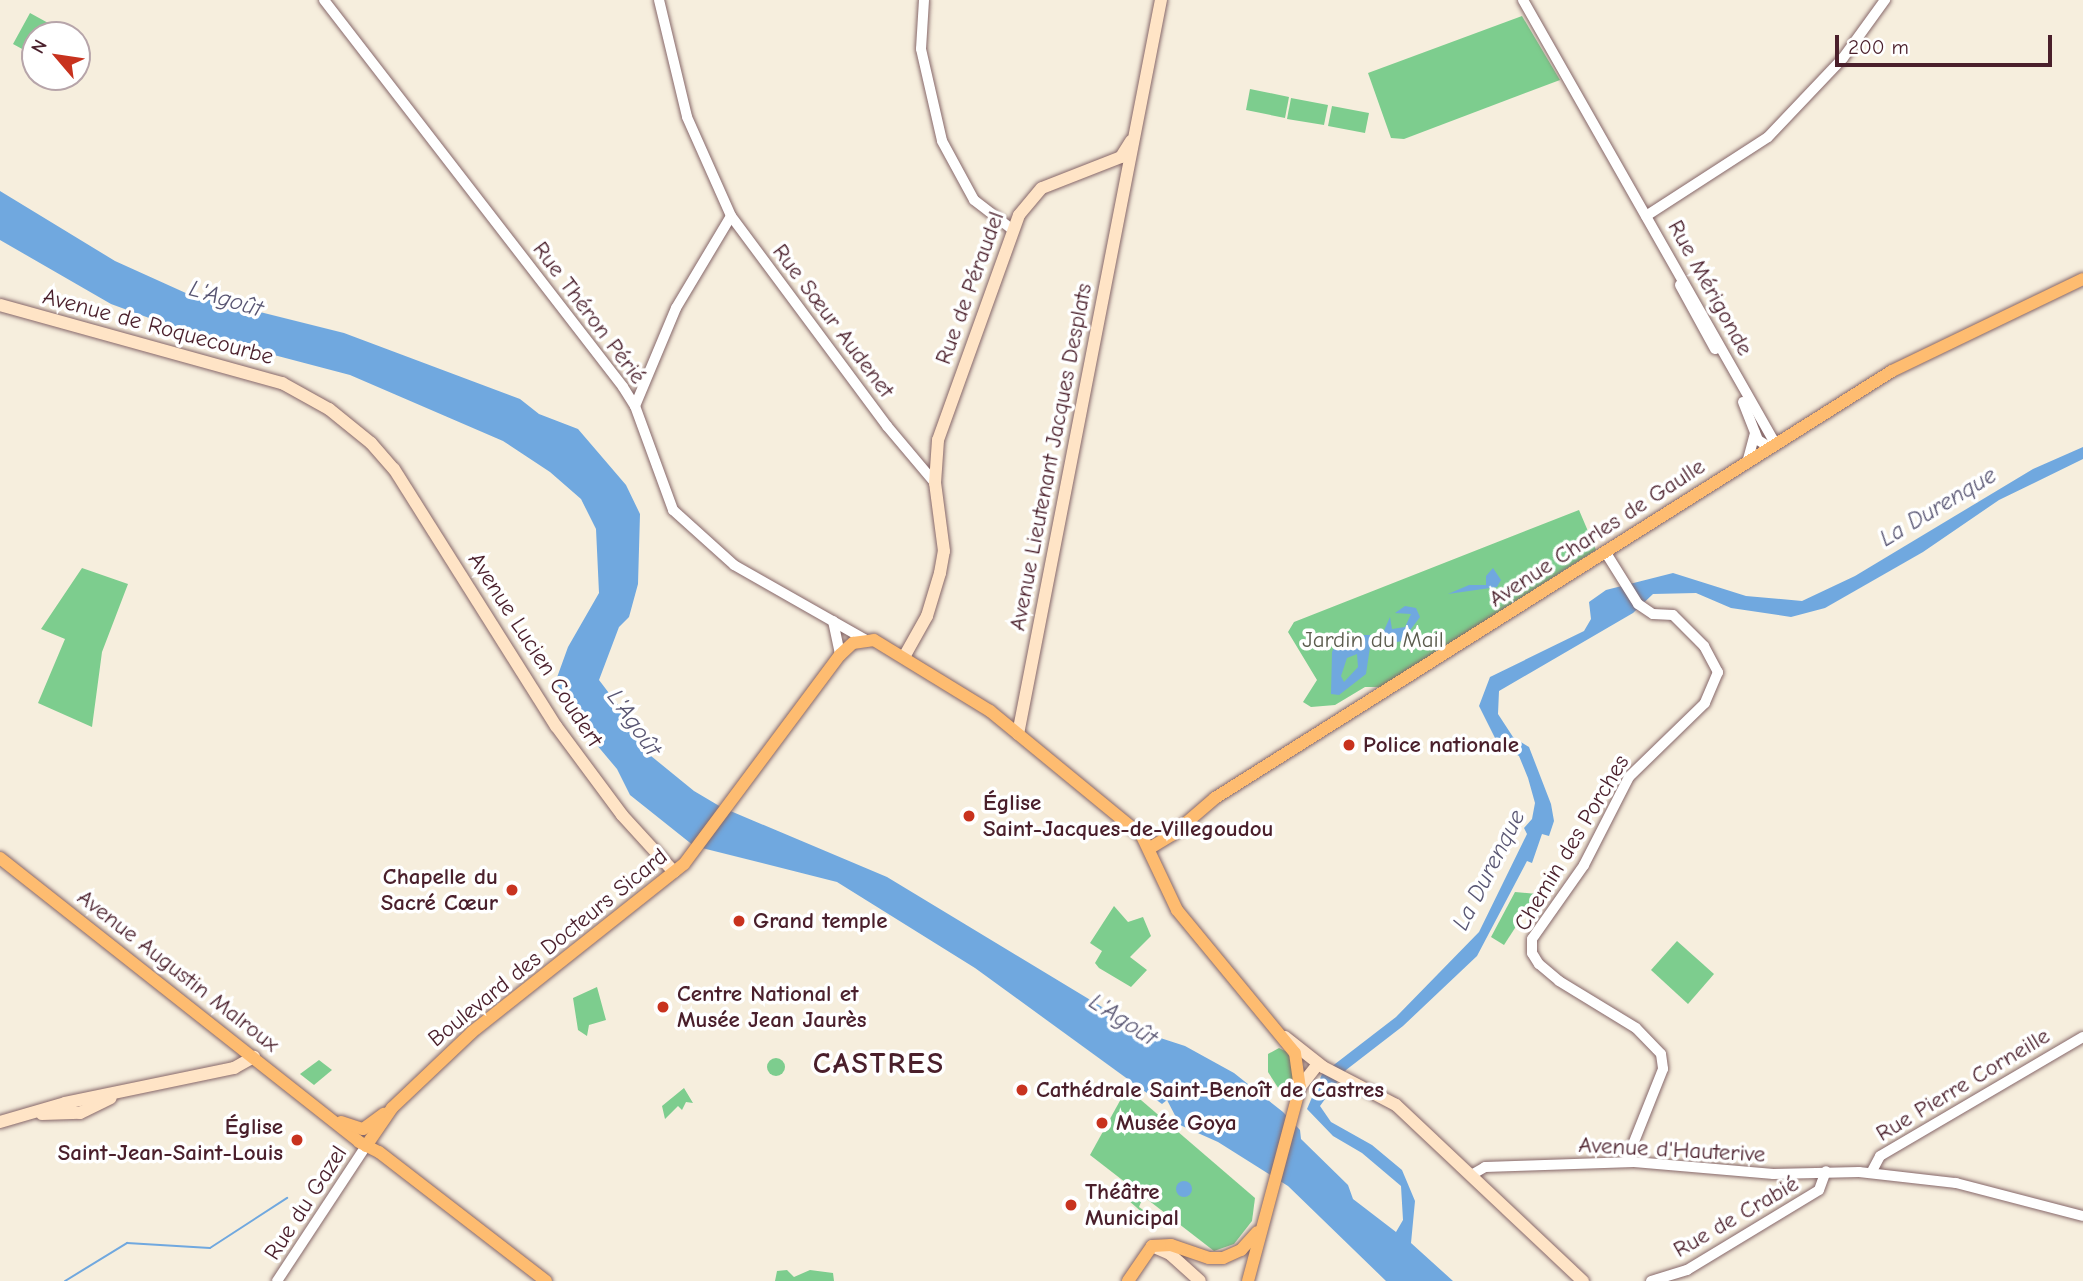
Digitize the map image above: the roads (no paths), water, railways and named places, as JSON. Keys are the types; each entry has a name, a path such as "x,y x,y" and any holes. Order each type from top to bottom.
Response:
{"main road":[{"path":"1124,187 1125,171 1112,161 1128,148 1138,117 1161,0"},
{"name":"Avenue Lieutenant Jacques Desplats","path":"1018,734 1138,117"},
{"name":"Rue de Péraudel","path":"935,483 938,440 1024,206 1042,188 1112,161"},
{"name":"Avenue Charles de Gaulle","path":"1144,850 1177,831 1215,797 1907,362 2083,279"},
{"name":"Avenue de Roquecourbe","path":"0,305 282,383 329,408 371,443"},
{"name":"Avenue Lucien Coudert","path":"371,443 394,469 556,726 622,815 674,872"},
{"path":"904,657 927,616 944,551 935,483"},
{"path":"844,651 864,639 904,657 1018,734 1140,834 1144,850 1193,930 1282,1035 1297,1058 1300,1087 1259,1228 1248,1281"},
{"name":"Boulevard des Docteurs Sicard","path":"331,1117 359,1129 392,1108 495,1012 674,872 698,848 844,651"},
{"path":"1158,873 1161,849 1177,831"},
{"name":"Avenue Augustin Malroux","path":"0,858 366,1146 535,1276 547,1281"},
{"path":"1282,1035 1321,1066 1396,1105 1473,1174 1583,1281"},
{"path":"0,1122 65,1103 115,1095 248,1065 254,1057"},
{"path":"1300,1087 1321,1066"},
{"name":"Boulevard des Docteurs Sicard","path":"366,1146 392,1108"},
{"path":"1152,1245 1223,1258 1241,1250 1259,1228"},
{"path":"1128,1281 1152,1245"},
{"path":"1152,1245 1170,1254 1201,1281"},
{"path":"1187,1250 1201,1281"}],"street":[{"name":"Rue Théron Périé","path":"324,0 635,406 673,510 734,565 864,639"},
{"name":"Rue Sœur Audenet","path":"659,0 687,117 731,216 752,250 935,483"},
{"path":"925,0 921,48 942,141 974,200 1013,230"},
{"path":"1523,0 1646,216 1768,137 1843,58 1885,0"},
{"path":"635,406 676,308 731,216"},
{"name":"Rue Mérigonde","path":"1646,216 1762,445 1773,446"},
{"name":"Rue Mérigonde","path":"1646,216 1773,446"},
{"path":"722,231 738,228"},
{"path":"1747,463 1755,432"},
{"name":"Chemin des Porches","path":"1606,552 1638,604 1653,614 1673,615 1704,646 1718,672 1705,703 1625,784 1584,865 1531,944 1534,957 1559,981 1636,1028 1661,1054 1663,1069 1626,1163"},
{"path":"833,621 844,651"},
{"name":"Rue Pierre Corneille","path":"1871,1173 1880,1156 2083,1037"},
{"name":"Rue du Gazel","path":"277,1281 366,1146"},
{"name":"Avenue d'Hauterive","path":"1473,1174 1485,1167 1626,1163 1773,1174 1826,1171 1871,1173 1956,1183 2083,1216"},
{"name":"Rue de Crabié","path":"1651,1281 1687,1270 1810,1196 1822,1187 1826,1171"}],"water":[{"name":"L'Agoût","path":"0,191 115,261 188,294 344,333 520,399 539,414 578,429 626,485 640,514 638,584 629,617 619,627 599,680 634,726 640,747 694,791 721,807 887,877 1145,1033 1185,1046 1234,1073 1283,1112 1300,1130 1301,1139 1348,1185 1353,1199 1396,1232 1403,1220 1401,1186 1362,1153 1333,1136 1307,1109 1322,1074 1396,1017 1479,932 1527,834 1524,828 1532,819 1535,803 1528,778 1519,756 1498,744 1479,706 1490,677 1584,631 1591,619 1589,602 1606,590 1673,573 1746,596 1802,601 1855,576 2033,469 2083,447 2083,459 1999,500 1923,552 1825,608 1791,617 1731,608 1696,593 1653,594 1633,613 1499,691 1498,714 1513,737 1529,747 1551,804 1554,821 1549,836 1542,834 1532,863 1527,861 1477,956 1403,1026 1346,1070 1320,1106 1331,1122 1372,1145 1402,1170 1415,1201 1411,1243 1453,1281 1386,1281 1288,1186 1218,1142 1180,1125 1167,1100 1162,1104 975,968 837,882 694,846 630,795 617,769 580,725 567,696 555,683 568,647 599,593 596,529 581,499 550,472 503,441 350,375 190,333 111,304 0,240"},
{"path":"1493,568 1501,580 1497,587 1448,594 1469,585 1486,585 1486,576"},
{"path":"1405,606 1416,608 1420,617 1402,641 1370,647 1366,674 1339,695 1331,694 1332,652 1337,641 1347,635 1382,635 1390,617 1392,629 1405,627 1411,614 1395,613","holes":["1357,654 1358,667 1344,682 1341,676 1347,658"]},
{"path":"1184,1181 1190,1183 1190,1195 1184,1197 1178,1195 1176,1189 1178,1183"}],"waterway":[{"path":"65,1281 127,1243 210,1248 287,1198"}],"place":[{"name":"Police nationale","path":"1349,745"},
{"name":"Église Saint-Jacques-de-Villegoudou","path":"969,816"},
{"name":"Chapelle du Sacré Cœur","path":"512,890"},
{"name":"Grand temple","path":"739,921"},
{"name":"Centre National et Musée Jean Jaurès","path":"663,1007"},
{"name":"Cathédrale Saint-Benoît de Castres","path":"1022,1090"},
{"name":"Musée Goya","path":"1102,1123"},
{"name":"Église Saint-Jean-Saint-Louis","path":"297,1140"},
{"name":"Théâtre Municipal","path":"1071,1205"}],"district":[{"name":"CASTRES","path":"879,1064"}],"water label":[{"name":"La Durenque","path":"1938,507"},
{"name":"La Durenque","path":"1489,870"}],"park label":[{"name":"Jardin du Mail","path":"1373,640"}]}
